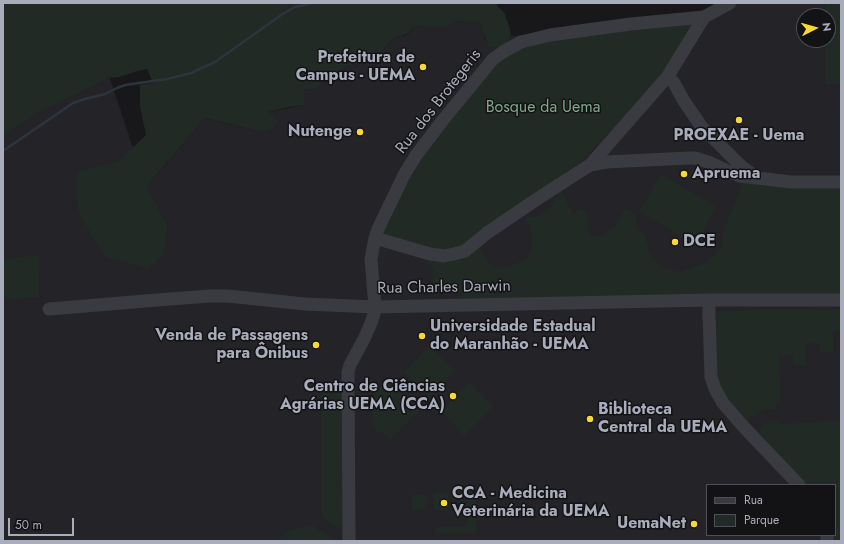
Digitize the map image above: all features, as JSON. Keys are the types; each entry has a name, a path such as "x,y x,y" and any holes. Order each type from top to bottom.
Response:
{"street":[{"name":"Rua dos Brotegeris","path":"375,307 371,259 378,229 404,175 418,154 443,120 493,59 521,42 550,35 631,24 704,17 730,3"},
{"path":"375,238 430,254 444,256 465,251 487,233 537,198 590,165 668,76 704,17"},
{"path":"668,76 701,126 742,167 758,178"},
{"path":"590,165 606,162 695,158 711,163 736,175 791,182 841,182"},
{"name":"Rua Charles Darwin","path":"49,309 210,296 228,296 305,304 375,307 709,300 841,300"},
{"path":"709,300 711,377 715,389 724,403 742,425 798,484"},
{"path":"349,541 348,372 371,323 375,307"}],"shaded area":[{"name":"Universidade Estadual do Maranhão - UEMA","path":"3,3 85,3 146,187 205,118 262,132 269,112 304,105 303,90 317,88 328,78 348,66 371,62 394,38 407,35 413,28 424,26 449,26 454,21 480,23 485,40 505,46 511,36 530,35 704,11 715,3 841,3 841,541 3,541"}],"green space":[{"path":"3,3 497,3 497,6 504,12 511,36 505,46 496,48 488,46 480,23 454,21 449,26 424,26 413,28 407,34 394,38 371,62 348,66 328,78 317,88 304,90 304,105 269,112 278,122 272,129 262,132 205,118 146,187 168,226 163,255 148,269 105,257 78,212 77,172 119,161 146,135 140,107 140,85 153,83 147,69 119,77 109,78 43,110 3,136"},
{"path":"825,3 841,3 841,84 825,84 825,48 836,48 836,8 825,8"},
{"name":"Bosque da Uema","path":"693,24 660,80 578,165 518,204 467,244 438,254 381,235 394,203 428,150 500,58 524,45 545,40"},
{"path":"661,174 717,207 695,245 639,211"},
{"path":"743,182 841,185 841,295 462,299 461,293 456,291 446,292 439,289 431,280 433,277 434,267 427,264 429,260 479,247 493,268 509,266 524,260 531,252 532,236 526,218 539,216 551,207 561,190 573,214 580,209 587,213 586,220 590,235 602,236 617,223 625,209 636,214 636,229 646,235 646,241 651,255 661,267 680,272 707,262 721,248 729,216"},
{"path":"40,255 39,297 3,300 3,259"},
{"path":"841,309 841,331 833,331 834,352 820,353 819,343 806,344 806,365 793,365 793,355 779,356 781,402 778,402 776,409 764,410 748,420 727,398 718,380 716,372 715,314 719,311"},
{"path":"430,346 455,371 429,397 403,372"},
{"path":"328,381 335,381 343,388 343,524 339,528 326,521 321,511 321,390"},
{"path":"469,382 494,407 464,436 441,411"},
{"path":"390,384 419,411 390,440 381,432 376,431 373,424 372,410 375,392 378,388"},
{"path":"775,419 781,424 841,420 841,541 833,541 832,536 836,536 836,484 806,484 758,431 768,421"},
{"path":"433,493 448,493 448,510 434,510"},
{"path":"426,494 426,510 412,510 411,495"},
{"path":"466,496 476,496 477,533 435,533 435,527 467,526"},
{"path":"312,525 337,541 275,541 291,530"}],"waterway":[{"path":"3,151 73,103 105,94 125,85 167,79 191,73 215,62 284,13 295,7 313,3"}],"place":[{"name":"Prefeitura de Campus - UEMA","path":"423,67"},
{"name":"PROEXAE - Uema","path":"739,120"},
{"name":"Nutenge","path":"360,132"},
{"name":"Apruema","path":"684,174"},
{"name":"DCE","path":"675,242"},
{"name":"Universidade Estadual do Maranhão - UEMA","path":"422,336"},
{"name":"Venda de Passagens para Ônibus","path":"316,345"},
{"name":"Centro de Ciências Agrárias UEMA (CCA)","path":"453,396"},
{"name":"Biblioteca Central da UEMA","path":"590,419"},
{"name":"CCA - Medicina Veterinária da UEMA","path":"444,503"},
{"name":"UemaNet","path":"694,524"}]}
